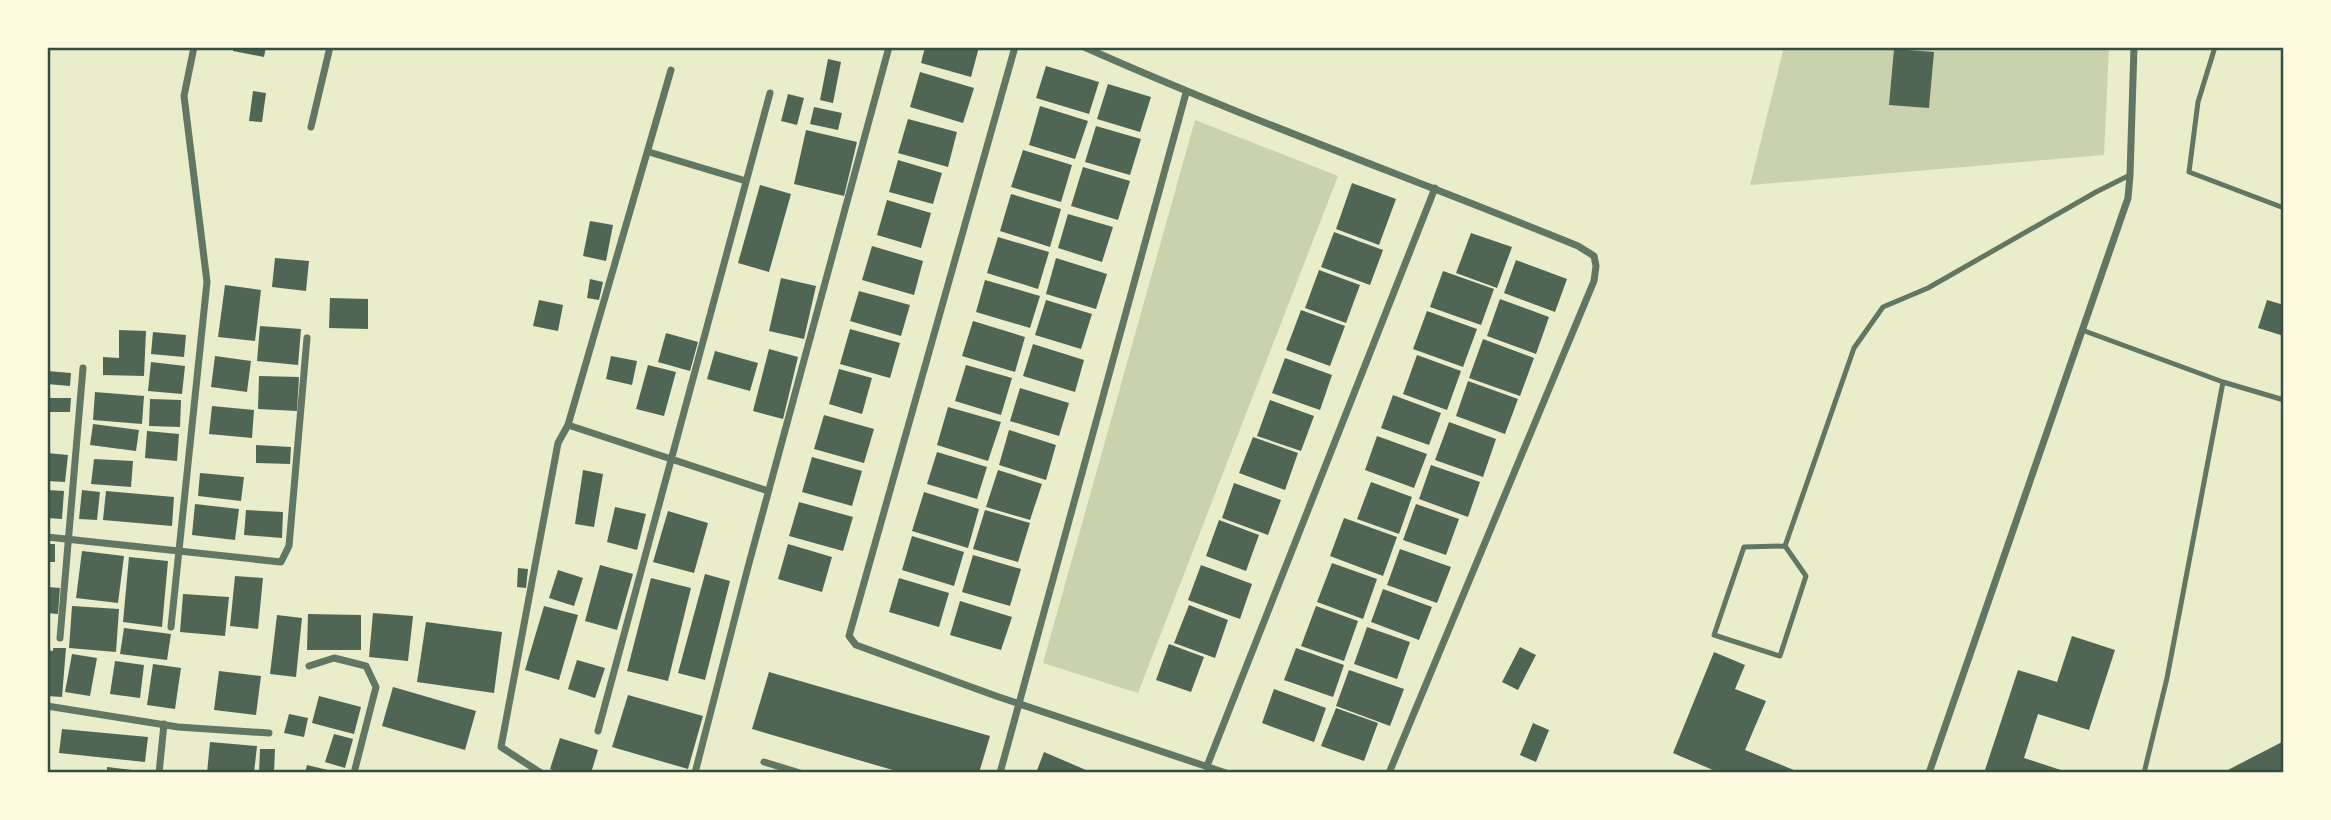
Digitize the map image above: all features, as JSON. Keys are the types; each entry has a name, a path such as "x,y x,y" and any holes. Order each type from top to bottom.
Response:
{"street":[{"path":"171,627 207,282 184,96 194,47"},
{"path":"311,127 330,47"},
{"path":"695,773 768,491 889,47"},
{"path":"1015,47 849,636 856,645 1020,704 1226,773"},
{"path":"1084,47 1186,93 1435,187 1578,246 1594,256 1597,266 1594,281 1389,773"},
{"path":"1930,773 2128,198 2134,47"},
{"path":"541,773 501,747 558,443 568,425 671,71"},
{"path":"598,731 770,93"},
{"path":"1000,773 1186,93"},
{"path":"649,152 746,181"},
{"path":"1207,766 1435,187"},
{"path":"47,537 281,562 289,546 307,338"},
{"path":"60,638 83,368"},
{"path":"568,425 768,491"},
{"path":"309,666 334,658 366,666 376,687 354,773"},
{"path":"47,706 164,724 269,733"},
{"path":"159,773 164,724"},
{"path":"764,762 800,773"}],"lane":[{"path":"2215,47 2199,102 2189,172 2284,208"},
{"path":"1785,546 1854,348 1883,307 1928,288 2130,175"},
{"path":"2082,330 2223,382 2284,400"},
{"path":"2144,773 2167,678 2223,382"},
{"path":"1785,546 1806,576 1780,656 1714,635 1744,547 1785,546"}],"green space":[{"path":"1784,47 2109,47 2104,155 1750,185"},
{"path":"1195,120 1338,176 1138,693 1043,663"}],"building":[{"path":"233,47 266,47 264,57 233,51"},
{"path":"925,47 979,47 971,77 921,63"},
{"path":"1894,49 1934,52 1929,108 1889,105"},
{"path":"828,59 841,62 833,103 820,100"},
{"path":"1046,66 1099,82 1089,114 1036,98"},
{"path":"920,72 974,88 963,123 910,107"},
{"path":"1108,84 1151,97 1140,132 1097,119"},
{"path":"253,91 266,93 262,122 249,121"},
{"path":"788,94 804,98 797,125 781,121"},
{"path":"1040,106 1088,121 1075,159 1029,145"},
{"path":"814,107 842,113 838,130 810,124"},
{"path":"908,119 957,132 948,167 898,153"},
{"path":"1096,126 1141,139 1130,175 1085,162"},
{"path":"806,130 857,142 844,196 794,184"},
{"path":"1023,150 1072,165 1061,202 1011,187"},
{"path":"898,160 942,173 933,204 889,192"},
{"path":"1083,167 1130,181 1118,220 1071,206"},
{"path":"1352,183 1396,199 1379,245 1336,229"},
{"path":"760,185 791,194 769,272 738,263"},
{"path":"1011,194 1061,209 1050,247 1000,231"},
{"path":"887,200 931,213 921,248 877,235"},
{"path":"1068,214 1113,227 1102,262 1058,248"},
{"path":"590,221 613,225 606,261 583,256"},
{"path":"1334,232 1383,250 1370,285 1321,267"},
{"path":"1471,233 1512,247 1497,288 1456,273"},
{"path":"998,237 1049,252 1038,289 987,273"},
{"path":"872,246 923,261 914,295 862,280"},
{"path":"275,258 309,261 306,291 272,287"},
{"path":"1056,258 1107,274 1096,309 1046,294"},
{"path":"1516,260 1567,279 1555,312 1504,293"},
{"path":"1319,270 1360,285 1346,323 1305,308"},
{"path":"1443,271 1494,289 1481,325 1430,307"},
{"path":"781,278 816,286 804,339 769,331"},
{"path":"590,279 603,282 599,300 587,298"},
{"path":"985,280 1040,296 1030,328 976,312"},
{"path":"225,285 261,290 255,341 218,337"},
{"path":"859,291 910,305 901,336 850,321"},
{"path":"330,298 368,299 368,329 329,328"},
{"path":"1500,299 1549,317 1536,354 1487,336"},
{"path":"539,300 563,305 558,331 533,326"},
{"path":"1046,300 1092,314 1081,349 1035,335"},
{"path":"2267,300 2284,305 2284,336 2258,328"},
{"path":"1301,310 1345,326 1330,366 1286,350"},
{"path":"1427,311 1477,329 1463,367 1413,349"},
{"path":"973,321 1025,337 1015,372 962,356"},
{"path":"260,326 301,329 298,365 257,361"},
{"path":"850,329 900,343 890,378 840,364"},
{"path":"119,330 146,331 144,376 103,375 103,357 119,358"},
{"path":"153,332 186,335 184,357 151,354"},
{"path":"666,333 698,342 690,371 658,362"},
{"path":"1483,339 1534,358 1520,396 1469,378"},
{"path":"1033,344 1084,360 1075,392 1023,376"},
{"path":"769,349 798,357 783,419 753,411"},
{"path":"715,351 758,363 750,391 707,379"},
{"path":"1417,355 1461,371 1447,410 1403,394"},
{"path":"215,356 251,361 247,392 211,387"},
{"path":"611,356 637,361 632,385 606,379"},
{"path":"1285,358 1332,375 1320,410 1272,393"},
{"path":"151,362 185,366 182,394 148,391"},
{"path":"648,365 676,372 664,416 636,409"},
{"path":"966,365 1012,378 1001,415 955,401"},
{"path":"839,369 872,378 862,414 829,404"},
{"path":"47,371 71,373 70,386 47,384"},
{"path":"259,376 299,377 297,411 258,409"},
{"path":"1468,381 1518,399 1505,434 1456,416"},
{"path":"1020,388 1069,403 1059,436 1010,421"},
{"path":"95,392 144,396 142,424 93,420"},
{"path":"1393,395 1441,413 1429,445 1381,428"},
{"path":"47,398 71,398 70,412 47,412"},
{"path":"150,399 181,400 180,427 149,426"},
{"path":"1270,400 1314,416 1301,451 1257,436"},
{"path":"212,406 254,410 252,438 209,434"},
{"path":"948,407 1001,422 988,461 937,445"},
{"path":"824,415 874,429 864,463 814,449"},
{"path":"1449,422 1496,439 1483,477 1435,460"},
{"path":"93,424 139,430 136,451 90,445"},
{"path":"1009,430 1056,445 1046,480 999,465"},
{"path":"147,431 179,434 177,461 145,458"},
{"path":"1377,436 1427,454 1414,488 1365,470"},
{"path":"1253,437 1298,453 1285,490 1239,473"},
{"path":"256,445 291,447 290,464 256,463"},
{"path":"937,452 987,467 977,499 927,484"},
{"path":"47,453 68,455 65,482 47,481"},
{"path":"812,457 862,471 852,506 802,492"},
{"path":"94,459 133,461 131,487 91,484"},
{"path":"1431,465 1480,482 1468,517 1419,499"},
{"path":"583,470 603,474 594,527 575,524"},
{"path":"998,470 1042,484 1030,520 986,507"},
{"path":"200,473 244,477 241,501 198,496"},
{"path":"1371,482 1412,497 1399,534 1357,519"},
{"path":"1234,483 1281,500 1268,535 1222,518"},
{"path":"47,490 64,491 62,519 47,518"},
{"path":"82,490 100,492 97,520 79,519"},
{"path":"106,491 174,497 172,526 103,520"},
{"path":"924,492 979,509 968,548 912,531"},
{"path":"799,502 853,517 843,551 789,536"},
{"path":"195,504 239,509 235,540 192,535"},
{"path":"1416,504 1459,519 1446,555 1403,540"},
{"path":"615,507 646,514 637,550 607,542"},
{"path":"246,510 283,512 282,538 244,535"},
{"path":"985,510 1030,523 1018,562 973,549"},
{"path":"668,511 708,523 694,573 653,562"},
{"path":"1344,518 1397,537 1383,576 1330,556"},
{"path":"1219,520 1259,535 1246,571 1206,556"},
{"path":"912,536 964,552 954,586 902,570"},
{"path":"47,544 55,544 55,562 47,562"},
{"path":"788,544 832,557 822,592 778,579"},
{"path":"1400,549 1451,567 1437,603 1387,585"},
{"path":"82,551 124,556 118,603 76,598"},
{"path":"973,555 1021,569 1010,606 962,592"},
{"path":"129,557 168,561 162,627 123,622"},
{"path":"1332,563 1377,579 1363,619 1317,602"},
{"path":"600,565 633,574 617,630 585,621"},
{"path":"1201,565 1252,584 1240,619 1188,600"},
{"path":"518,568 528,569 526,588 517,587"},
{"path":"558,570 583,578 574,606 549,598"},
{"path":"705,574 730,581 705,680 678,673"},
{"path":"235,576 263,578 258,629 230,626"},
{"path":"651,578 691,588 668,681 627,671"},
{"path":"899,578 949,593 939,627 889,612"},
{"path":"47,587 60,588 58,614 47,613"},
{"path":"1383,589 1432,607 1419,640 1371,622"},
{"path":"183,594 229,597 225,636 180,632"},
{"path":"960,601 1012,617 1001,650 950,635"},
{"path":"1189,605 1228,620 1215,658 1174,643"},
{"path":"72,606 119,609 116,652 69,648"},
{"path":"544,606 578,615 559,680 525,670"},
{"path":"1316,606 1358,621 1344,661 1301,646"},
{"path":"373,613 413,616 408,661 369,657"},
{"path":"308,614 361,615 361,650 307,650"},
{"path":"277,615 302,618 296,677 270,674"},
{"path":"426,622 502,632 494,693 417,682"},
{"path":"1367,627 1410,642 1397,679 1354,664"},
{"path":"124,628 171,634 167,660 120,654"},
{"path":"2072,636 2115,650 2089,730 2038,714 2024,758 2070,773 1984,773 2018,670 2057,682"},
{"path":"1169,644 1204,657 1191,692 1156,680"},
{"path":"1520,647 1536,655 1518,690 1502,682"},
{"path":"53,648 66,648 62,697 47,696 47,650 53,651"},
{"path":"1296,648 1344,665 1333,697 1284,680"},
{"path":"1714,652 1745,665 1735,689 1766,701 1745,750 1801,773 1720,773 1673,753"},
{"path":"72,654 97,658 90,696 65,692"},
{"path":"577,660 605,668 595,698 568,689"},
{"path":"115,661 144,665 140,698 110,694"},
{"path":"153,664 181,668 175,709 147,705"},
{"path":"1349,670 1404,689 1390,726 1336,706"},
{"path":"219,671 261,676 256,715 214,710"},
{"path":"769,672 990,736 979,773 903,773 752,729"},
{"path":"393,687 476,711 465,750 382,726"},
{"path":"1274,689 1326,708 1314,742 1262,723"},
{"path":"628,695 703,716 688,769 612,747"},
{"path":"319,696 361,707 354,734 312,723"},
{"path":"1336,708 1378,723 1364,761 1321,746"},
{"path":"289,714 308,718 304,737 284,733"},
{"path":"1533,723 1549,730 1536,762 1520,755"},
{"path":"62,729 148,737 145,762 59,753"},
{"path":"334,734 353,739 345,768 325,762"},
{"path":"560,738 598,750 591,773 560,773 550,769"},
{"path":"2284,741 2284,773 2222,773"},
{"path":"210,742 257,746 254,773 207,773"},
{"path":"260,749 275,749 274,773 259,773"},
{"path":"1044,752 1093,773 1036,773"},
{"path":"307,765 336,772 336,773 305,773"},
{"path":"107,767 141,771 141,773 107,773"}]}
